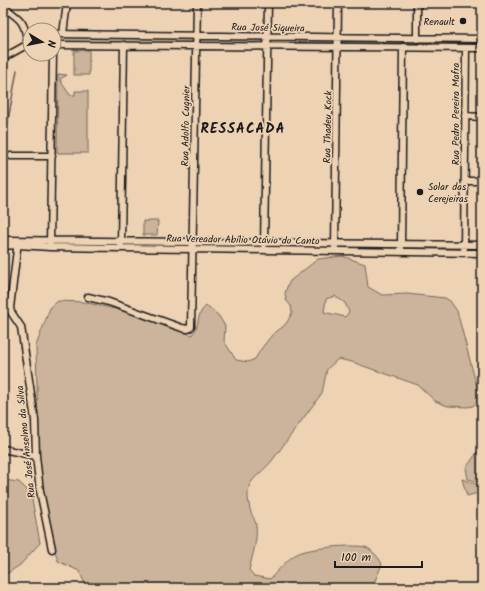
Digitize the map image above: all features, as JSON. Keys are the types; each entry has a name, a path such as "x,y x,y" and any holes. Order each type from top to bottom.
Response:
{"street":[{"path":"4,3 6,8 22,23"},
{"path":"63,34 67,3"},
{"name":"Rua Adolfo Cugnier","path":"88,298 109,302 182,328 188,329 191,327 194,242 196,3"},
{"path":"264,250 268,3"},
{"name":"Rua Thadeu Kock","path":"335,251 338,3"},
{"path":"416,38 417,3"},
{"name":"Rua José Siqueira","path":"63,34 482,39"},
{"name":"Rua José Siqueira","path":"62,45 482,48"},
{"path":"121,248 124,45"},
{"path":"3,58 22,47"},
{"path":"401,252 403,47"},
{"name":"Rua Pedro Pereira Mafra","path":"464,252 466,48"},
{"path":"50,244 53,62"},
{"path":"465,116 482,117"},
{"path":"11,156 52,156"},
{"path":"464,181 482,181"},
{"name":"Rua Vereador Abílio Otávio do Canto","path":"3,240 121,248 482,253"},
{"name":"Rua Vereador Abílio Otávio do Canto","path":"50,244 121,241 482,245"},
{"name":"Rua Vereador Abílio Otávio do Canto","path":"3,246 18,242"},
{"name":"Rua José Anselmo da Silva","path":"18,242 10,308 21,327 35,420 36,456 40,491 52,549"},
{"path":"3,449 36,456"}],"shaded area":[{"path":"62,36 193,38 193,43 62,42"},
{"path":"199,38 263,39 263,44 199,43"},
{"path":"272,39 335,40 335,45 271,44"},
{"path":"342,40 482,41 482,46 342,45"},
{"path":"89,50 89,75 74,75 74,51"},
{"path":"58,74 67,75 60,79 70,95 75,95 75,91 88,91 88,153 57,153"},
{"path":"143,221 158,221 157,235 143,235"},
{"path":"342,256 365,264 368,287 382,295 407,294 445,298 450,301 457,311 479,395 473,406 448,406 435,401 418,385 352,362 338,359 327,369 322,393 271,462 255,477 249,486 248,499 256,524 256,537 249,570 254,576 270,579 290,559 302,552 331,547 359,546 370,550 382,564 372,588 87,588 79,571 58,561 42,506 39,466 36,346 50,308 58,301 83,302 124,311 192,335 195,331 200,313 206,306 218,315 225,326 224,341 236,360 248,362 255,359 272,335 285,325 289,319 292,313 291,306 286,300 285,293 290,281 318,259","holes":["335,296 345,303 349,312 345,317 324,312 326,299"]},
{"path":"481,447 482,483 468,479 466,468"},
{"path":"462,479 482,486 482,492 467,496"},
{"path":"3,480 19,482 31,494 40,543 20,565 5,575 3,585"}],"waterway":[{"path":"3,149 17,70"}],"place":[{"name":"Renault","path":"463,21"},
{"name":"Solar das Cerejeiras","path":"420,192"}],"district":[{"name":"RESSACADA","path":"243,128"}]}
